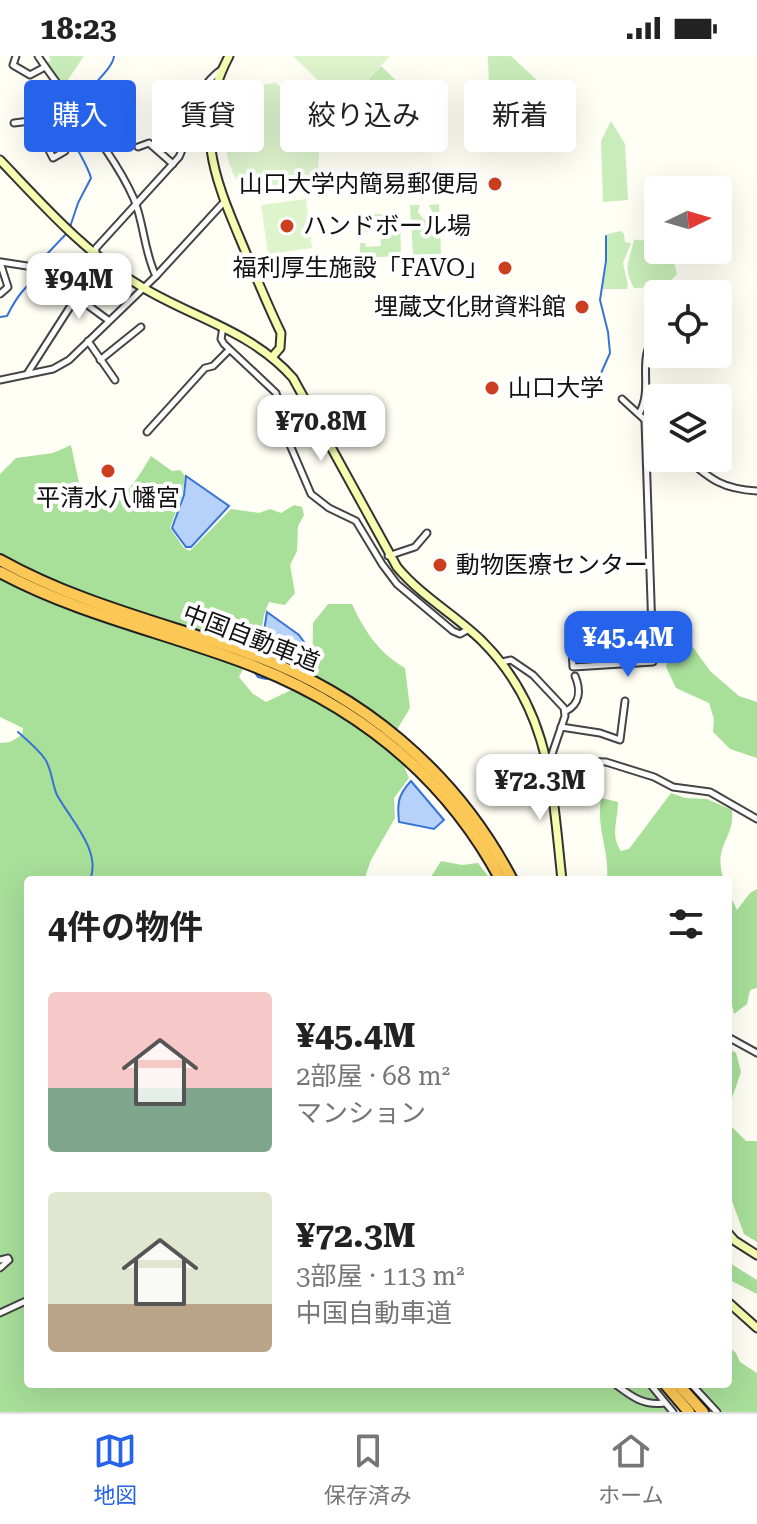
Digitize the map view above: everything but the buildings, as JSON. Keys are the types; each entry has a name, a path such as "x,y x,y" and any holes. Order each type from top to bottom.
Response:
{"highway":[{"name":"中国自動車道","path":"0,560 59,590 326,688 365,712 422,758 446,783 483,830 510,876"},
{"name":"中国自動車道","path":"0,572 88,611 246,658"},
{"name":"中国自動車道","path":"284,673 340,707 398,750 459,814 499,876"},
{"path":"668,1388 689,1412"},
{"path":"682,1388 703,1412"}],"street":[{"path":"16,56 13,65 30,75 45,67"},
{"path":"38,56 54,80"},
{"path":"229,56 212,100 209,132 213,169 224,202 281,333 280,348 273,356"},
{"path":"27,374 95,268 96,248 183,150 186,124 193,107 211,76 222,69"},
{"path":"14,123 24,121"},
{"path":"138,147 149,143 173,164"},
{"path":"104,152 135,202 156,276"},
{"path":"0,160 61,224 97,256 143,288 223,326 273,356 303,393 388,556 416,588 469,629 502,662 533,713 548,760 562,876"},
{"path":"0,380 61,366 156,276 224,202"},
{"path":"0,294 8,287 0,262 27,266"},
{"path":"78,298 108,320"},
{"path":"223,326 221,339 229,350 278,397 290,445 311,494 329,508 356,521 382,564 407,593 453,631 460,634 469,629"},
{"path":"100,360 141,327"},
{"path":"88,341 115,380"},
{"path":"147,432 205,368 213,366 229,350"},
{"path":"639,414 645,397 645,368"},
{"path":"622,399 644,420"},
{"path":"572,648 573,667 653,662 647,472"},
{"path":"701,472 723,486 757,491"},
{"path":"388,556 415,547 427,533"},
{"path":"502,662 511,660 533,675 566,711"},
{"path":"548,760 566,711 578,698 580,691 575,676"},
{"path":"561,727 600,733 620,740 625,701"},
{"path":"548,760 606,762 654,777 673,787 710,792 757,819"},
{"path":"732,1039 757,1053"},
{"path":"732,1238 757,1255"},
{"path":"0,1260 9,1260 0,1268"},
{"path":"0,1313 24,1302"},
{"path":"732,1306 757,1328"},
{"path":"621,1388 638,1400 654,1405 664,1403"},
{"path":"653,1388 673,1412"},
{"path":"695,1388 717,1412"}],"green space":[{"path":"49,56 84,56 68,80 58,80 46,64 51,60"},
{"path":"293,56 390,56 367,80 317,80"},
{"path":"488,56 511,56 537,80 489,80"},
{"path":"381,66 396,80 368,80"},
{"path":"276,83 280,87 280,152 319,152 318,171 260,197 243,188 236,179 227,152 264,152 266,84"},
{"path":"611,121 625,144 628,200 603,202 601,141"},
{"name":"ハンドボール場","path":"306,199 312,248 268,254 261,205"},
{"path":"439,204 441,254 413,255 410,205 420,205 418,212 424,220 431,218 433,213 429,205"},
{"path":"400,213 401,256 360,258 360,243 365,243 366,247 381,246 380,233 359,231 362,215"},
{"path":"621,231 625,242 631,243 623,263 627,289 602,289 607,264 607,234"},
{"path":"634,239 644,240 644,264 674,264 677,274 671,280 644,280 644,288 634,288 628,269"},
{"path":"71,445 83,502 88,510 110,504 126,492 151,456 172,471 180,470 185,476 182,495 170,528 184,548 190,551 231,509 259,513 270,509 281,513 294,505 302,507 304,515 298,526 297,551 290,565 295,593 285,605 269,602 261,632 239,677 253,694 266,702 312,680 313,623 328,604 352,604 373,640 405,668 410,708 392,738 409,778 394,798 395,818 365,876 24,876 24,1388 659,1388 675,1412 0,1412 0,743 10,742 22,735 23,728 0,717 0,474 16,458 53,453"},
{"path":"673,640 692,646 710,671 739,696 757,702 757,758 730,749 713,732 714,719 709,703 676,688 666,667"},
{"path":"671,793 685,798 707,799 732,810 730,829 722,850 723,876 607,876 600,820 601,798 618,802 615,833 621,851 629,849"},
{"path":"441,861 462,865 478,863 488,876 432,876"},
{"path":"757,889 757,988 750,990 747,1004 734,1014 732,899 737,910"},
{"path":"732,1050 736,1053 741,1072 732,1098"},
{"path":"732,1127 746,1141 757,1141 757,1242 744,1234 732,1201"},
{"path":"732,1264 757,1280 757,1294 732,1281"},
{"path":"732,1350 740,1362 757,1373 757,1412 712,1412 693,1388 732,1388"}],"water":[{"path":"186,476 229,506 191,547 186,547 172,528 184,495"},
{"path":"267,612 304,642 282,657 272,677 266,679 258,677 253,670"},
{"path":"411,781 444,820 434,829 399,822 399,800"}],"waterway":[{"path":"70,227 91,178 73,139 71,116 112,63 114,56"},
{"path":"0,317 7,316 22,292 45,273 47,254 67,233"},
{"path":"598,380 610,353 600,300 606,236"},
{"path":"18,732 45,759 57,795 88,847 92,858 91,876"}],"place":[{"name":"山口大学内簡易郵便局","path":"495,184"},
{"name":"ハンドボール場","path":"287,226"},
{"name":"福利厚生施設「FAVO」","path":"505,268"},
{"name":"埋蔵文化財資料館","path":"582,307"},
{"name":"山口大学","path":"492,388"},
{"name":"平清水八幡宮","path":"108,471"},
{"name":"動物医療センター","path":"440,565"}]}
